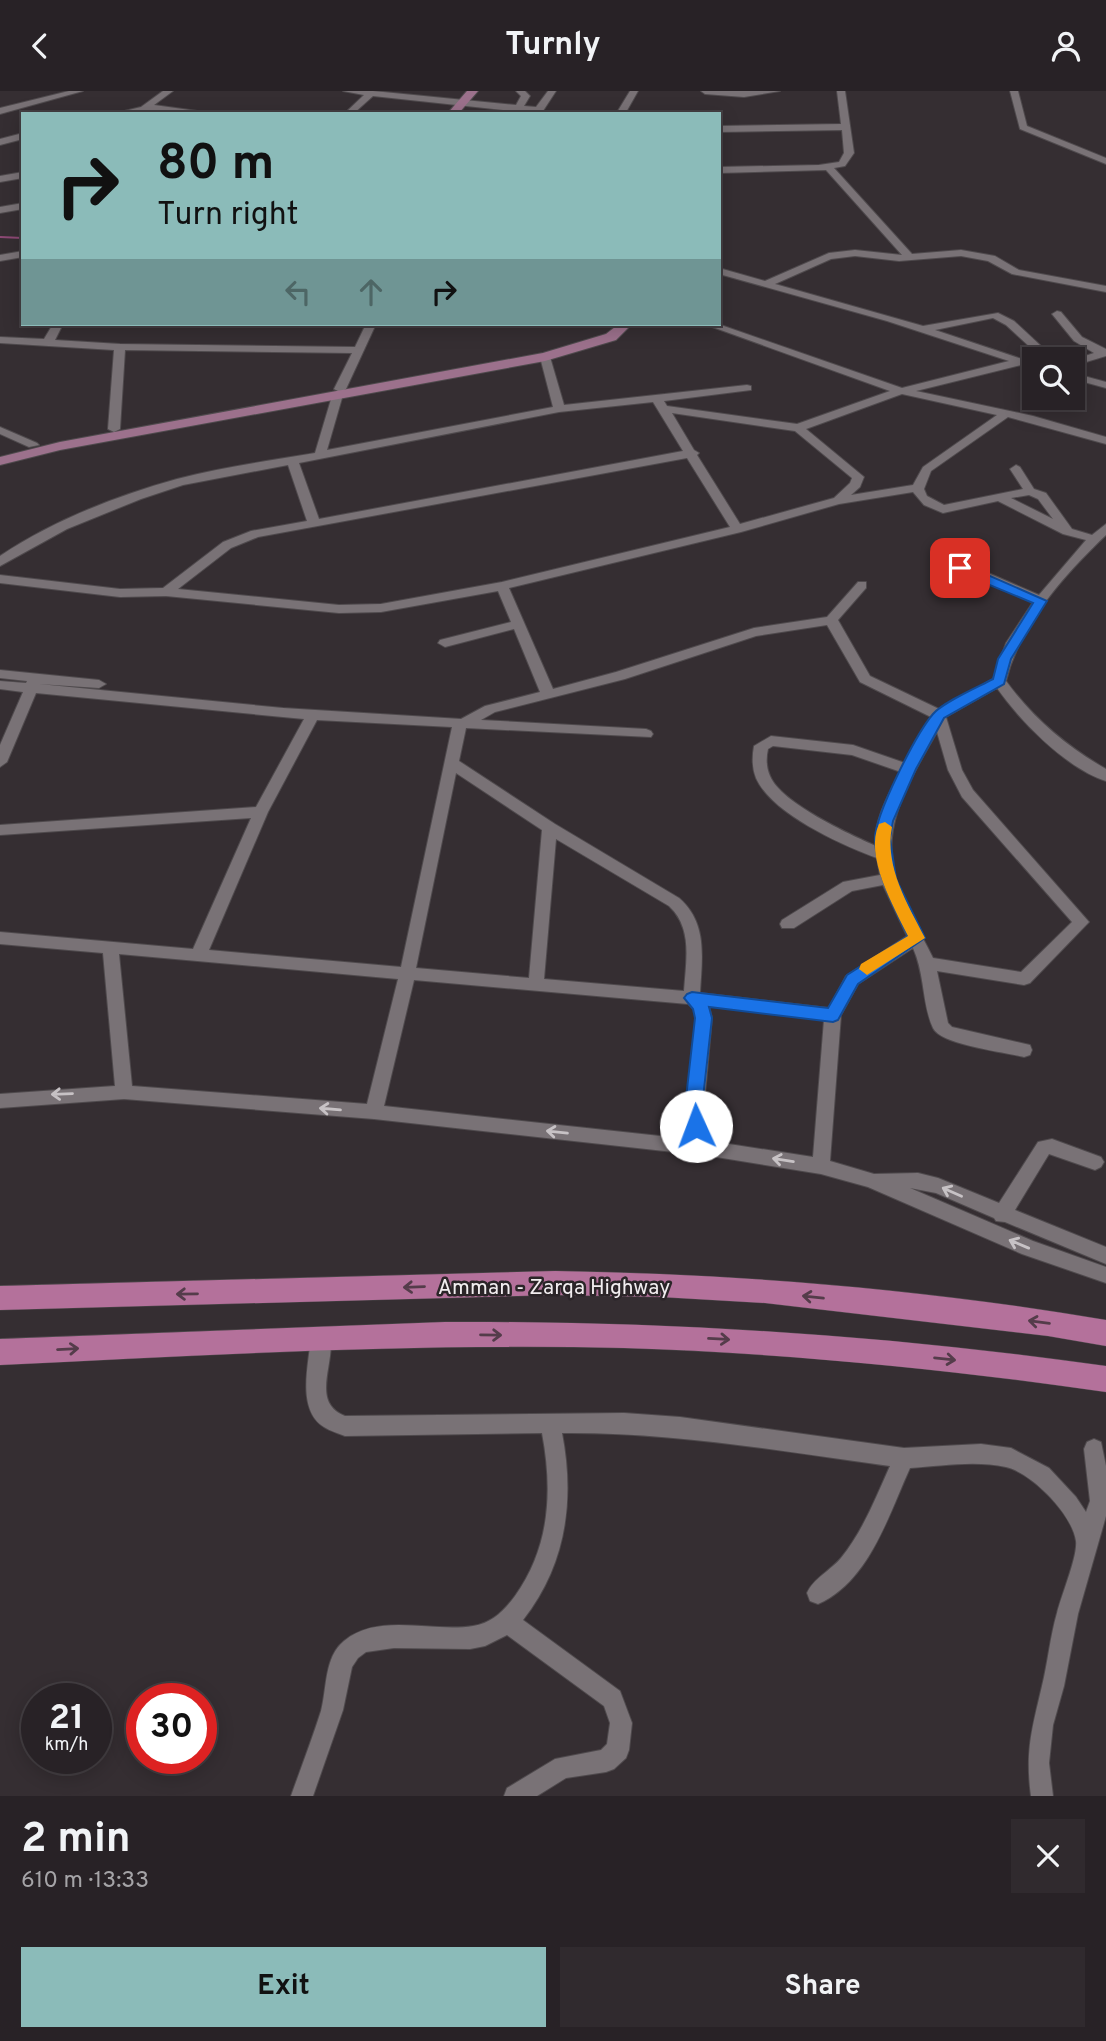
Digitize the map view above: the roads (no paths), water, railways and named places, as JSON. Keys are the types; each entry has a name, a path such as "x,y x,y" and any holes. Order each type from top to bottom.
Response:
{"highway":[{"name":"Amman - Zarqa Highway","path":"0,1298 555,1283 661,1285 765,1291 1048,1323 1106,1333"},
{"path":"0,1352 466,1334 710,1339 809,1345 1106,1379"}],"main road":[{"path":"443,112 458,98 473,91"},
{"path":"0,461 99,438 511,360 589,337 607,326"},
{"path":"511,360 545,357 611,337 624,326"},
{"path":"0,455 33,445 114,429 338,393"}],"street":[{"path":"1,110 79,91"},
{"path":"145,107 169,91"},
{"path":"347,91 458,98 538,112 552,91"},
{"path":"518,108 526,96 520,91"},
{"path":"621,112 634,91"},
{"path":"705,91 744,94 776,91"},
{"path":"721,170 829,168 842,164 848,157 841,91"},
{"path":"1014,91 1023,127 1106,161"},
{"path":"350,112 371,93"},
{"path":"124,112 145,107 195,112"},
{"path":"721,129 846,127"},
{"path":"0,142 21,137"},
{"path":"829,168 909,257"},
{"path":"0,179 21,175"},
{"path":"0,210 21,206"},
{"path":"766,285 829,256 855,253 909,257 961,253 984,255 1016,272 1106,289"},
{"path":"0,258 21,254"},
{"path":"721,272 923,329 1020,362"},
{"path":"1057,314 1078,339 1104,353"},
{"path":"923,329 994,315 1010,323 1037,347"},
{"path":"47,344 57,326"},
{"path":"320,454 338,393 370,326"},
{"path":"715,326 901,391 1007,413 1106,441"},
{"path":"0,340 120,347 357,350"},
{"path":"114,429 120,347"},
{"path":"1085,359 1104,353"},
{"path":"545,357 559,409"},
{"path":"798,428 901,391 1020,362"},
{"path":"1085,379 1106,385"},
{"path":"0,562 70,524 131,498 181,482 559,409 661,404 747,388"},
{"path":"661,404 798,428 858,477 856,484 838,501"},
{"path":"661,404 737,529"},
{"path":"1007,413 927,469 918,479 916,488 920,495 943,509 1030,491 1042,496 1067,531"},
{"path":"0,431 33,445"},
{"path":"166,592 237,540 314,523 693,453"},
{"path":"292,460 314,523"},
{"path":"1016,469 1030,491"},
{"path":"0,579 120,593 166,592 349,609 381,608 502,586 737,529 838,501 916,488"},
{"path":"999,497 1067,531 1094,538"},
{"path":"1106,528 1094,538 1041,601 1004,659 999,681 1013,703 1044,735 1106,776"},
{"path":"936,555 1041,601"},
{"path":"458,726 490,709 549,696 663,663 754,632 831,620 862,585"},
{"path":"502,586 549,696"},
{"path":"831,620 864,680 939,715 955,770 967,793 1081,924 1024,979 928,963"},
{"path":"445,643 518,624"},
{"path":"0,674 33,682 313,714 458,726 646,734"},
{"path":"999,681 939,715 908,769 886,821 882,838 888,879 928,963 943,1030 1024,1050"},
{"path":"0,685 33,682"},
{"path":"0,762 33,682"},
{"path":"199,954 261,812 313,714"},
{"path":"374,1112 407,974 453,762 458,726"},
{"path":"884,855 856,844 779,796 766,783 760,770 761,745 771,741 853,750 908,769"},
{"path":"453,762 550,828 683,907 694,933 692,998"},
{"path":"0,830 261,812"},
{"path":"536,984 550,828"},
{"path":"788,924 848,886 888,879"},
{"path":"0,938 692,998 833,1015"},
{"path":"821,1165 833,1015 852,980 917,938"},
{"path":"110,946 124,1092"},
{"path":"692,998 701,1006 704,1018 694,1116 710,1149"},
{"path":"0,1101 124,1092 374,1112 710,1149 821,1165 872,1180 1028,1248 1106,1275"},
{"path":"1002,1215 1044,1147 1052,1146 1095,1162"},
{"path":"872,1180 928,1183 1106,1256"},
{"path":"321,1338 316,1400 320,1413 331,1423 345,1426 460,1427 624,1423 680,1427 904,1458 981,1454 1011,1458 1042,1475 1069,1504 1083,1526 1087,1545"},
{"path":"302,1796 333,1707 341,1663 350,1650 372,1639 484,1636 507,1622 531,1591 547,1562 558,1527 557,1453 550,1423"},
{"path":"1042,1796 1038,1763 1042,1725 1053,1686 1066,1614 1100,1501 1100,1482 1094,1449"},
{"path":"818,1593 839,1578 856,1559 904,1458"},
{"path":"507,1622 612,1699 621,1723 618,1750 606,1761 563,1767 515,1796"}],"waterway":[{"path":"0,237 21,238"}]}
